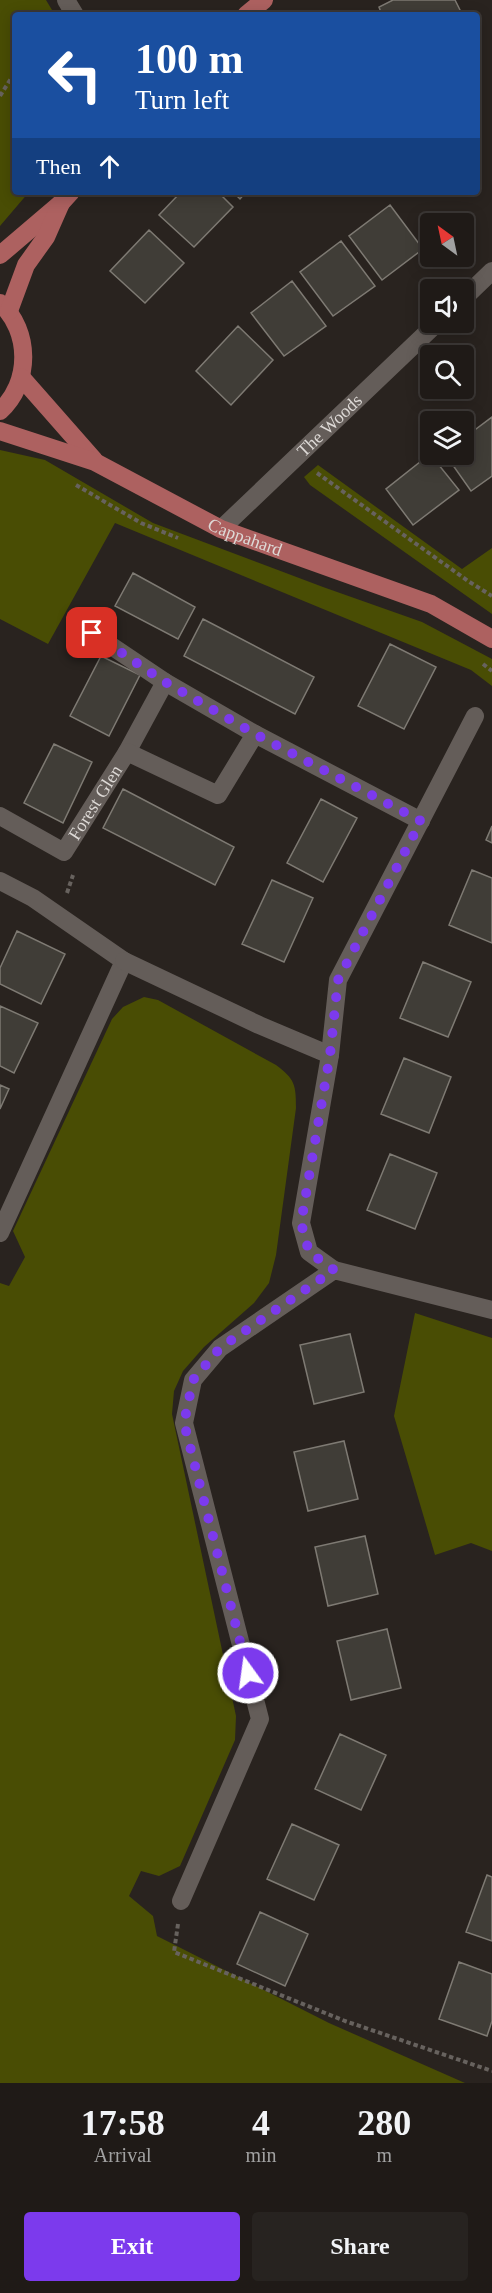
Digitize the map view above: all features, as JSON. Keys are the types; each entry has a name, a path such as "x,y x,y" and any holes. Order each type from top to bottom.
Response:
{"main road":[{"path":"250,12 264,0"},
{"path":"3,253 66,198"},
{"path":"0,411 8,404 21,377 24,356 19,332 4,307 26,265 46,237 66,198"},
{"path":"21,377 95,462"},
{"name":"Cappahard","path":"0,431 95,462 221,529 431,604 492,639"}],"street":[{"path":"474,288 492,271"},
{"name":"The Woods","path":"221,529 426,333"},
{"path":"92,633 165,682 255,734 421,821"},
{"name":"Forest Glen","path":"0,816 64,852 127,752 165,682"},
{"path":"475,716 338,980 330,1055 301,1223 309,1252 334,1270 492,1311"},
{"name":"Forest Glen","path":"127,752 219,795 255,734"},
{"path":"0,881 33,898 124,961 330,1055"},
{"path":"0,1233 124,961"},
{"path":"181,1902 260,1719 184,1423 193,1380 220,1348 334,1270"}],"path":[{"path":"0,96 12,77"},
{"path":"294,457 492,596"},
{"path":"58,916 74,877 64,852"},
{"path":"181,1902 174,1952 345,2021 492,2071"}],"shaded area":[{"path":"0,0 46,0 53,12 12,12 12,195 26,195 0,226"},
{"path":"0,450 45,460 153,523 422,622 492,659 492,686 471,670 115,523 48,644 0,619"},
{"path":"318,465 462,569 492,548 492,614 310,485 304,477"},
{"path":"144,997 158,1000 276,1065 287,1074 293,1083 296,1108 276,1255 269,1283 254,1303 204,1347 183,1371 174,1391 172,1414 236,1716 235,1740 180,1866 159,1876 141,1871 129,1896 153,1916 157,1936 329,2023 465,2083 0,2083 0,1283 9,1286 25,1257 13,1231 112,1019 123,1007"},
{"path":"415,1313 492,1338 492,1551 471,1543 435,1555 394,1416"}],"building":[{"path":"393,0 455,0 461,12 381,12 379,7"},
{"path":"178,195 221,195 233,207 194,247 159,215"},
{"path":"390,205 420,245 420,251 382,280 349,236"},
{"path":"149,230 184,263 145,303 110,271"},
{"path":"341,241 375,286 333,316 300,272"},
{"path":"292,281 326,326 284,356 251,313"},
{"path":"238,326 273,360 231,405 196,371"},
{"path":"492,417 492,476 471,491 453,465 474,465 474,430"},
{"path":"420,462 420,465 439,465 459,490 413,525 386,489"},
{"path":"133,573 195,607 178,639 115,606"},
{"path":"203,619 314,677 295,714 184,656"},
{"path":"390,644 436,667 404,729 358,706"},
{"path":"101,656 140,675 109,736 70,716"},
{"path":"54,744 92,762 63,823 24,803"},
{"path":"123,789 234,847 215,885 103,828"},
{"path":"321,799 357,818 323,882 287,863"},
{"path":"492,826 492,843 486,840"},
{"path":"472,870 492,878 492,943 449,925"},
{"path":"272,880 313,898 284,962 242,944"},
{"path":"17,931 65,954 41,1004 0,984 0,968"},
{"path":"423,962 471,982 448,1037 400,1018"},
{"path":"0,1006 38,1023 14,1073 0,1066"},
{"path":"404,1058 451,1077 429,1133 381,1114"},
{"path":"0,1085 9,1089 0,1109"},
{"path":"390,1154 437,1173 415,1229 367,1210"},
{"path":"350,1334 364,1392 314,1404 300,1345"},
{"path":"344,1441 358,1499 308,1511 294,1452"},
{"path":"365,1536 378,1594 328,1606 315,1547"},
{"path":"387,1629 401,1688 351,1700 337,1641"},
{"path":"340,1734 386,1755 361,1810 315,1789"},
{"path":"292,1824 339,1845 314,1900 267,1879"},
{"path":"487,1875 492,1877 492,1941 466,1932"},
{"path":"260,1912 308,1934 285,1986 237,1964"},
{"path":"459,1962 492,1974 492,2021 487,2036 439,2019"}],"route":[{"path":"92,633 165,682 255,734 421,821 338,980 330,1055 301,1223 309,1252 334,1270 220,1348 193,1380 184,1423 248,1673"}]}
